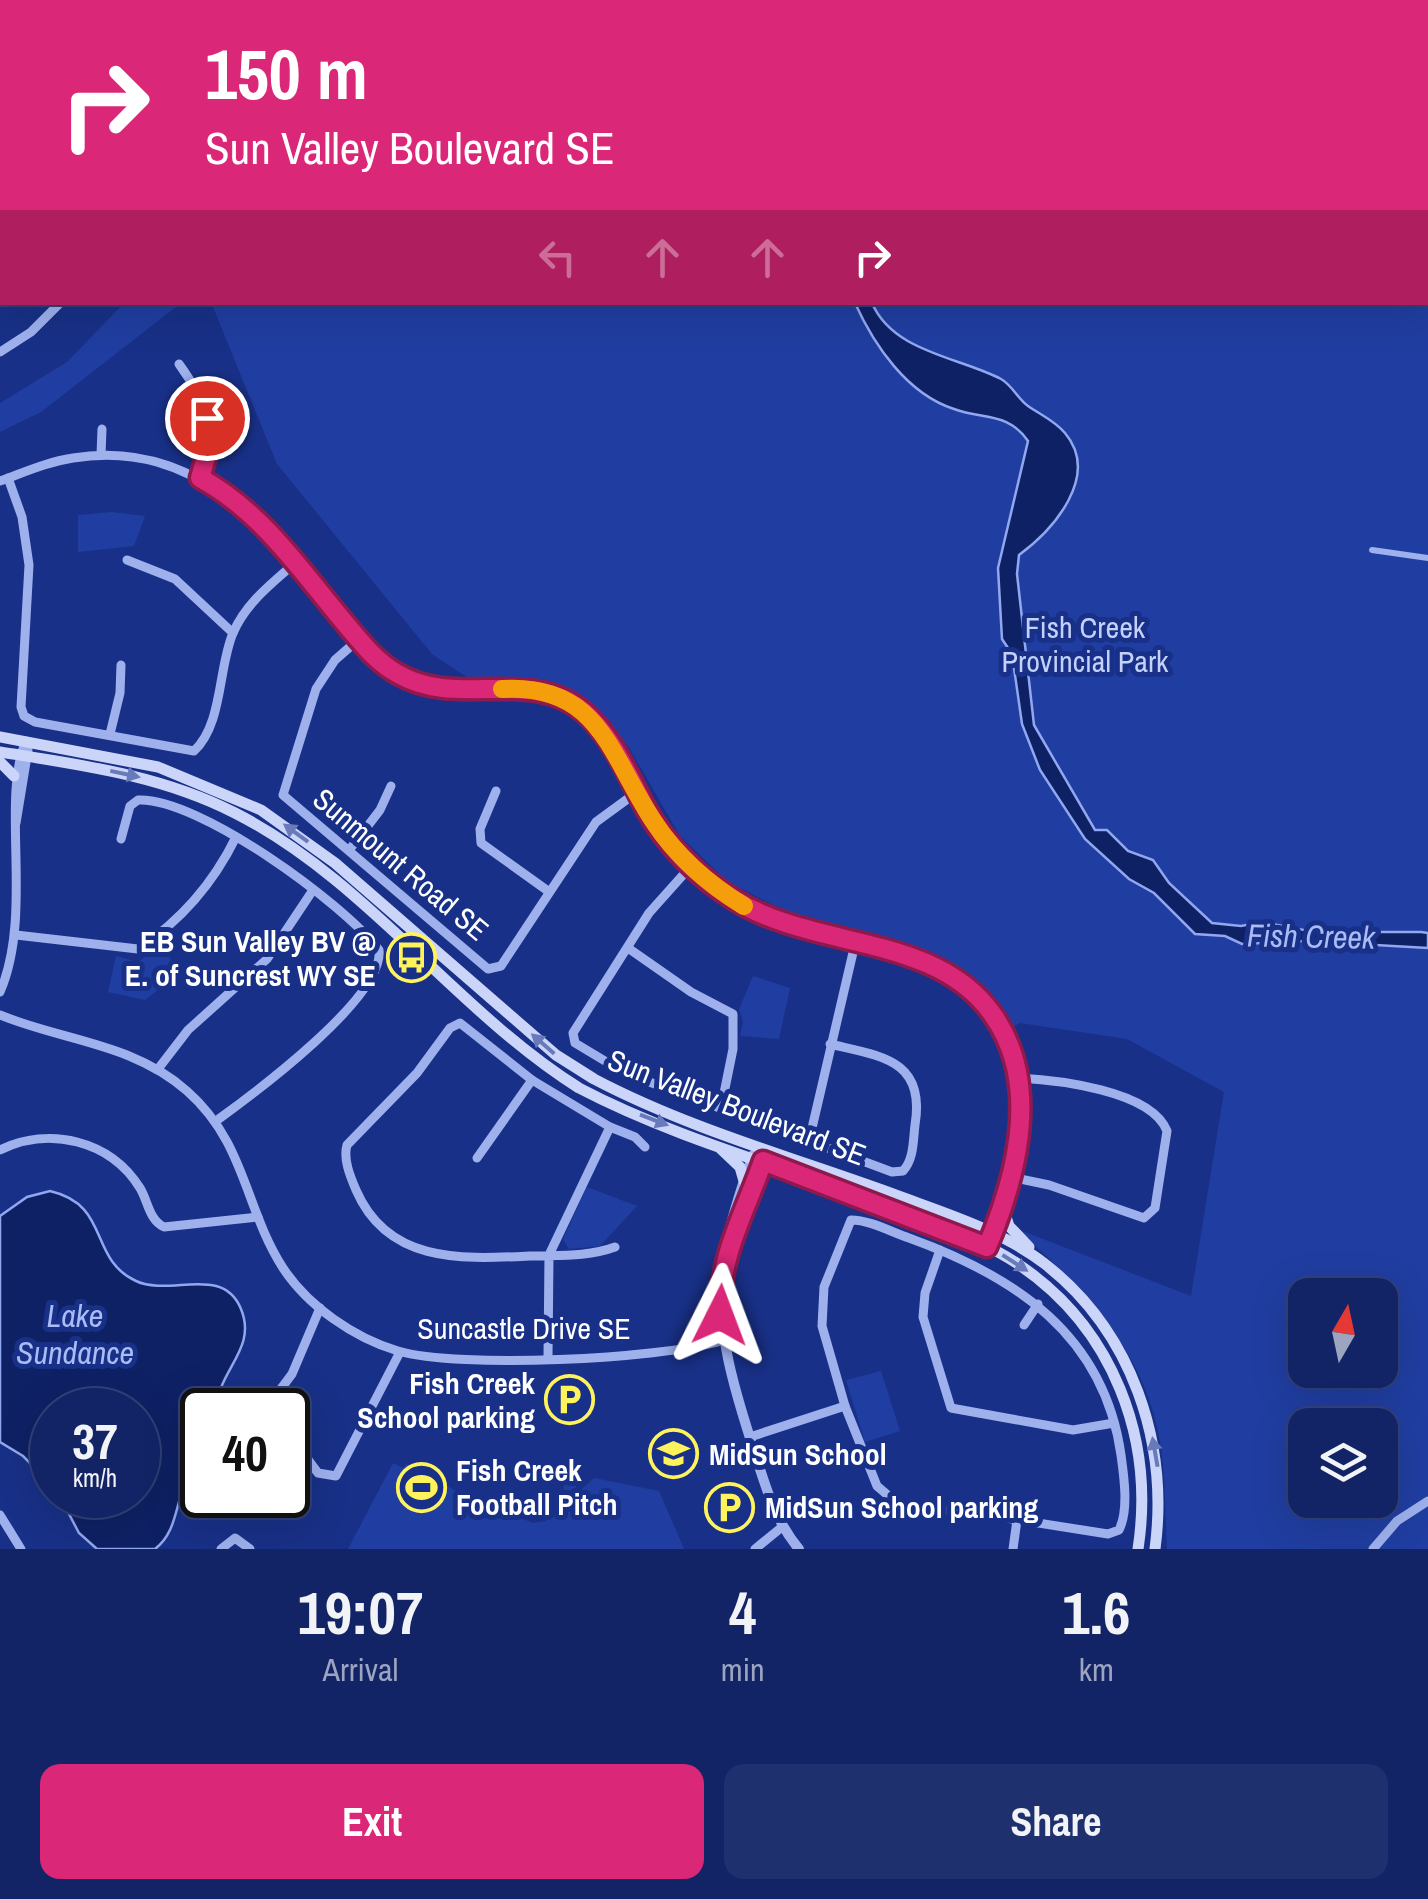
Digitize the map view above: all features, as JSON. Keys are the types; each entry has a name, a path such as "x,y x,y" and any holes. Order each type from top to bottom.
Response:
{"main road":[{"name":"Sun Valley Boulevard SE","path":"0,737 158,767 261,810 324,854 568,1064 622,1093 993,1233 1042,1262 1076,1293 1108,1334 1141,1398 1158,1470 1154,1549"},
{"name":"Sun Valley Boulevard SE","path":"0,752 144,778 246,819 321,871 565,1080 610,1103 987,1247 1056,1294 1090,1334 1119,1382 1136,1433 1142,1470 1138,1549"},
{"path":"0,762 14,776"},
{"path":"714,1143 740,1166 744,1181"},
{"path":"1003,1208 1009,1226 1042,1262"}],"street":[{"path":"0,352 31,332 58,305"},
{"path":"180,364 198,393 208,425 209,447 200,478"},
{"path":"101,455 102,428"},
{"path":"295,564 256,597 233,633 218,696 198,749 184,753 110,734 35,722 24,716 30,566 22,518 4,479 57,460 101,455 157,462 200,478 249,511 295,564 358,640 394,672 430,688 464,692 528,688 565,700 606,736 656,825 691,866 763,916 925,962 972,991 1001,1026 1018,1078 1020,1118 1010,1177 1003,1208 987,1247"},
{"path":"1372,550 1428,558"},
{"path":"127,560 175,578 233,633"},
{"name":"Sunmount Road SE","path":"358,640 331,666 316,689 282,792 288,803 350,849 491,970 501,966 596,822 637,792"},
{"path":"110,734 120,693 121,664"},
{"path":"14,831 26,741"},
{"path":"0,992 16,935 10,803 14,776 23,756"},
{"path":"350,849 380,810 391,786"},
{"path":"496,790 480,829 481,842 548,891"},
{"path":"121,839 136,801 147,800 178,810 236,836 313,890 377,946 379,960 320,1037 216,1121"},
{"path":"16,935 138,949 172,925 200,895 236,836"},
{"path":"691,866 649,913 574,1031 575,1043 626,1073 892,1172 902,1170 910,1159 918,1106 910,1078 885,1058 830,1044"},
{"path":"158,1069 188,1030 267,959 313,890"},
{"path":"809,1141 854,944"},
{"path":"628,948 666,976 734,1016 721,1108"},
{"name":"Suncastle Drive SE","path":"0,1014 36,1030 117,1049 158,1069 189,1092 216,1121 244,1170 258,1217 286,1272 320,1308 360,1335 400,1352 464,1359 656,1352 721,1340"},
{"path":"615,1247 465,1259 406,1245 367,1211 345,1156 350,1142 396,1097 454,1024 466,1025 532,1080 635,1137 645,1147"},
{"path":"1010,1177 1049,1185 1144,1218 1155,1208 1167,1131 1163,1122 1147,1110 1104,1091 1018,1078"},
{"path":"477,1158 532,1080"},
{"path":"548,1357 549,1255 610,1126"},
{"path":"0,1150 49,1137 96,1148 129,1173 155,1222 164,1227 258,1217"},
{"path":"726,1247 736,1234 763,1145"},
{"path":"758,1159 744,1181 726,1247 720,1288 721,1340 782,1527 799,1549"},
{"path":"859,1220 940,1250 999,1276 1038,1304 1081,1354 1114,1424 1123,1474 1119,1530 1108,1534 950,1510 913,1510 892,1502 864,1464 824,1336 821,1306 846,1226 859,1220"},
{"path":"940,1250 925,1293 923,1316 951,1408 1073,1430 1114,1424"},
{"path":"1024,1324 1038,1304"},
{"path":"282,1388 292,1374 320,1308"},
{"path":"310,1463 318,1474 336,1476 400,1352"},
{"path":"750,1437 844,1406"},
{"path":"1373,1549 1394,1524 1428,1501"},
{"path":"0,1515 21,1549"},
{"path":"1013,1549 1018,1520"},
{"path":"755,1549 782,1527"},
{"path":"221,1549 234,1538 250,1549"}],"green space":[{"path":"122,305 178,305 41,412 0,432 0,403 67,362"},
{"name":"Fish Creek Provincial Park","path":"208,305 1428,305 1428,1549 1167,1549 1160,1442 1141,1378 1108,1324 1017,1229 1191,1296 1224,1092 1127,1039 1020,1023 1014,1026 984,986 947,959 801,919 728,882 680,836 628,746 587,699 542,679 471,680 432,654 277,464 213,307"},
{"path":"112,512 145,516 134,546 78,552 78,515"},
{"path":"159,945 181,972 145,1000 108,992 116,956 138,962"},
{"path":"753,976 790,988 779,1039 740,1036 743,1022 739,1009"},
{"path":"587,1187 637,1206 600,1246 569,1249 563,1239"},
{"path":"881,1371 900,1431 865,1442 846,1380"},
{"path":"393,1463 403,1468 406,1464 460,1493 533,1523 545,1521 572,1497 563,1494 564,1484 576,1486 576,1494 594,1478 659,1491 684,1549 348,1549"}],"water":[{"name":"Fish Creek","path":"856,305 873,305 882,319 911,343 1005,382 1024,403 1061,429 1075,450 1078,467 1068,501 1046,531 1019,555 1017,574 1034,725 1095,830 1107,830 1128,851 1153,860 1169,883 1212,923 1241,926 1262,922 1314,932 1421,932 1428,933 1428,948 1305,941 1242,944 1225,936 1195,934 1154,893 1129,879 1085,839 1040,770 1022,724 1012,654 1002,639 998,568 1028,441 1004,421 954,409 921,392 894,366"},
{"name":"Lake Sundance","path":"50,1191 82,1208 111,1260 136,1281 222,1288 241,1309 244,1337 221,1388 180,1388 180,1501 170,1530 155,1549 97,1549 79,1533 71,1518 160,1518 160,1388 30,1388 30,1463 0,1442 0,1216 27,1197"}],"slow traffic":[{"path":"502,689 547,692 574,704 589,717 615,749 648,812 680,855 712,885 744,906"}],"place":[{"name":"EB Sun Valley BV @ E. of Suncrest WY SE","path":"411,958"},
{"name":"Fish Creek School parking","path":"570,1400"},
{"name":"MidSun School","path":"674,1454"},
{"name":"Fish Creek Football Pitch","path":"421,1487"},
{"name":"MidSun School parking","path":"730,1507"}],"route":[{"path":"207,418 209,447 200,478 238,502 262,524 370,654 385,666 430,688 464,692 528,688 574,704 606,736 656,825 712,885 749,909 792,928 912,958 944,971 972,991 1001,1026 1020,1087 1020,1118 1007,1194 987,1247 763,1161 736,1234 726,1247 720,1315"}]}
